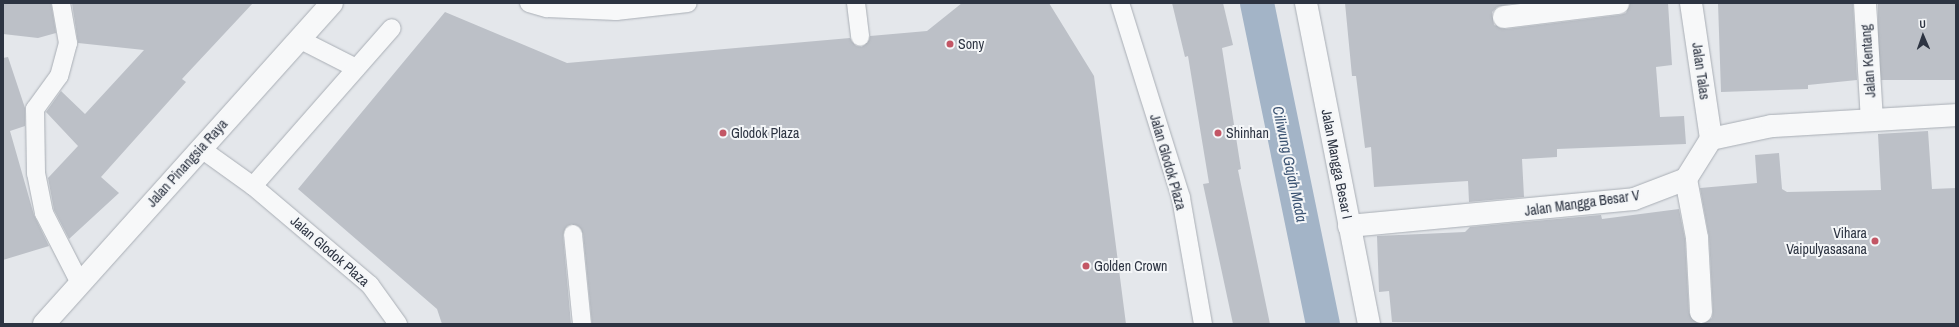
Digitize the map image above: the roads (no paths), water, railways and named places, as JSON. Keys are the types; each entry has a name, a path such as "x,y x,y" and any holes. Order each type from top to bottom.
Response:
{"street":[{"name":"Jalan Pinangsia Raya","path":"44,324 200,148 332,3"},
{"name":"Jalan Mangga Besar I","path":"1306,3 1369,324"},
{"path":"1504,17 1618,3"},
{"name":"Jalan Talas","path":"1691,3 1711,139"},
{"name":"Jalan Kentang","path":"1865,3 1872,120"},
{"path":"1701,312 1697,238 1686,179 1711,139 1772,126 1956,115"},
{"name":"Jalan Mangga Besar V","path":"1349,226 1634,199 1686,179"}],"lane":[{"path":"61,3 67,48 59,76 36,108 36,173 44,213 80,283"},
{"path":"529,3 547,8 616,7 688,3"},
{"path":"856,3 860,37"},
{"name":"Jalan Glodok Plaza","path":"1120,3 1181,198 1203,324"},
{"path":"254,186 392,28"},
{"path":"299,39 356,68"},
{"name":"Jalan Glodok Plaza","path":"200,148 254,186 370,285 398,324"},
{"path":"573,234 582,324"}],"waterway":[{"name":"Ciliwung Gajah Mada","path":"1257,3 1323,324"}],"place":[{"name":"Sony","path":"950,44"},
{"name":"Glodok Plaza","path":"723,133"},
{"name":"Shinhan","path":"1218,133"},
{"name":"Vihara Vaipulyasasana","path":"1875,241"},
{"name":"Golden Crown","path":"1086,266"}]}
